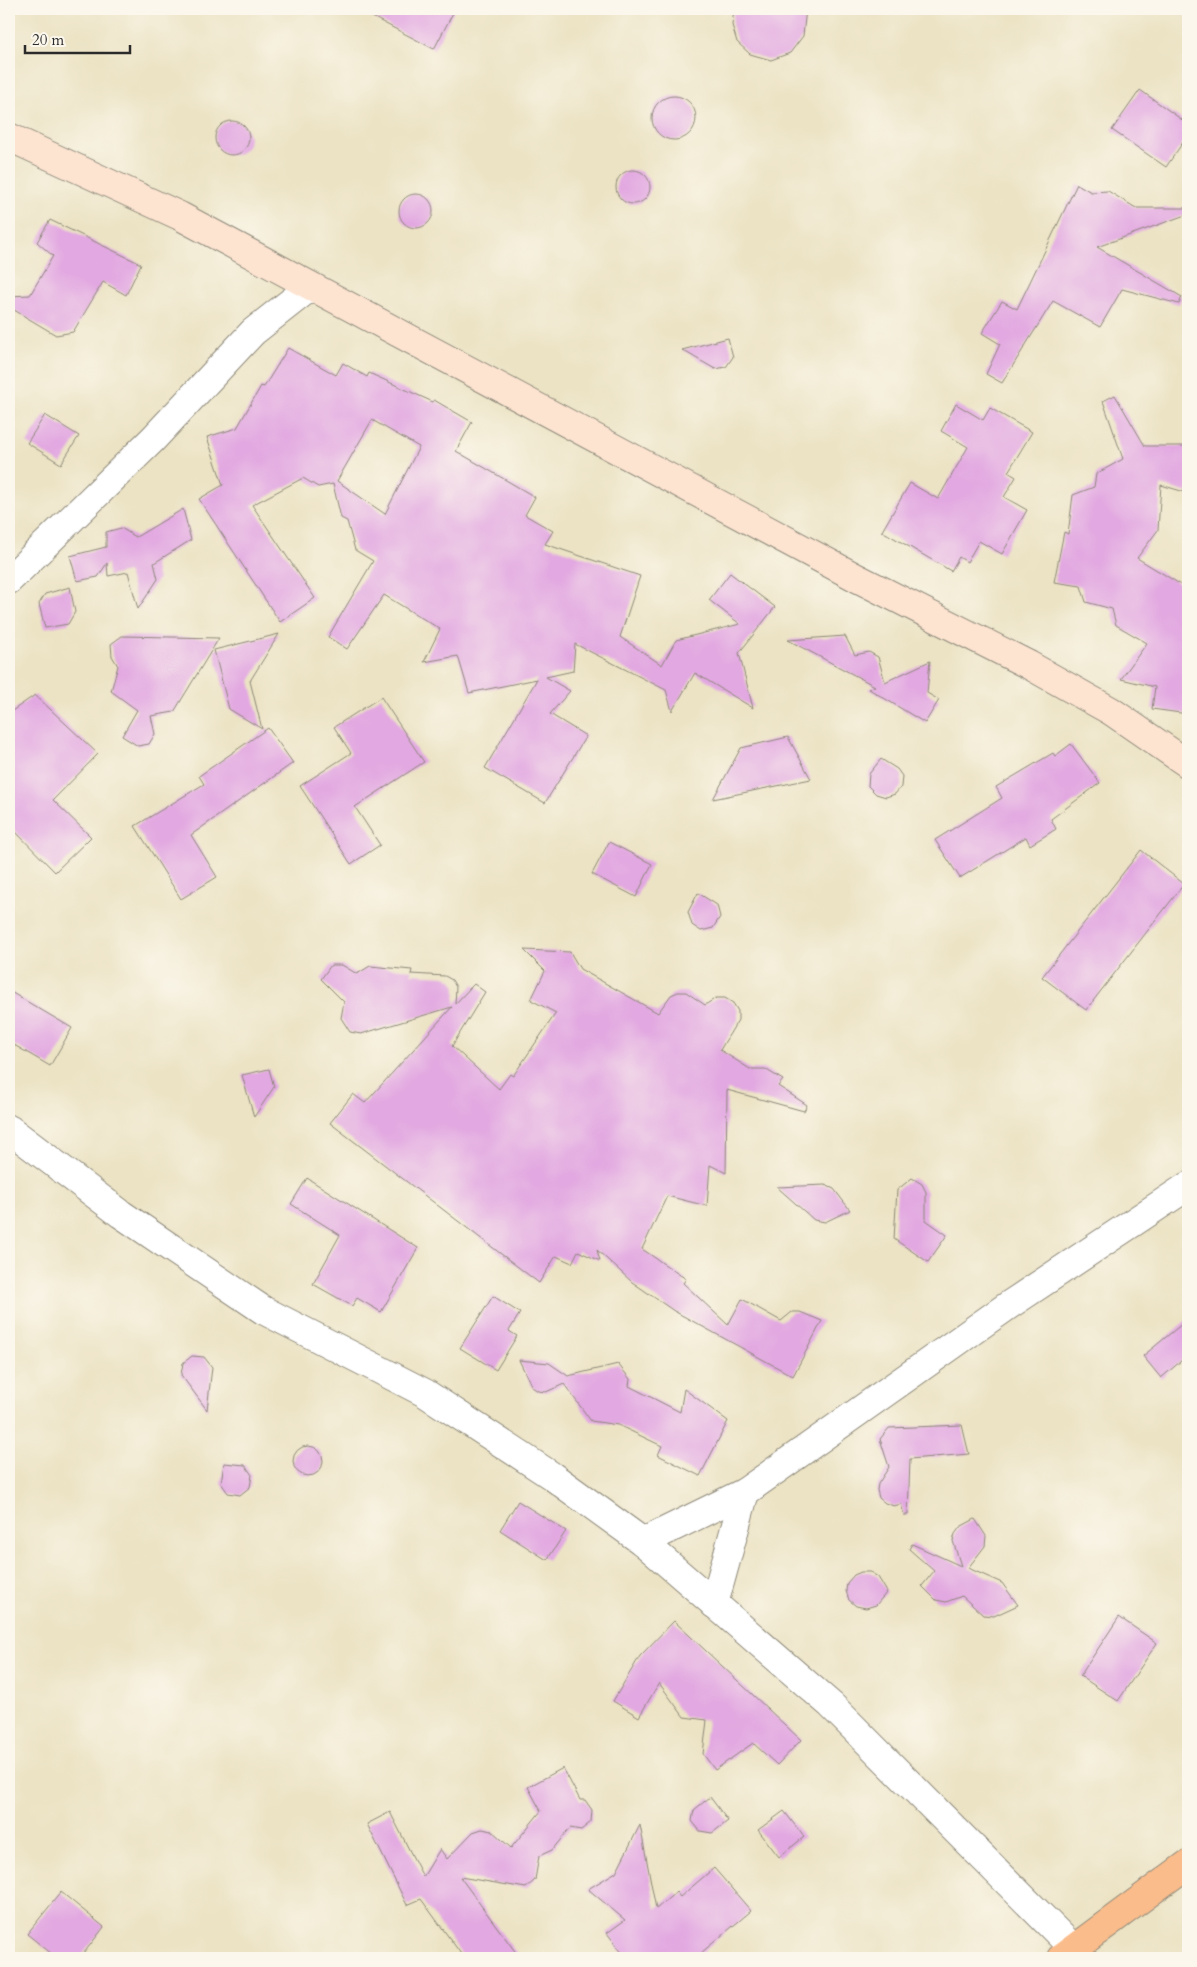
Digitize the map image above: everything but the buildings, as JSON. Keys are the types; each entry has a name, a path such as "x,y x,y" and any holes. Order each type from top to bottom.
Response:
{"main road":[{"path":"1068,1954 1188,1864"}],"street":[{"path":"9,137 180,216 857,578 1029,665 1111,711 1188,764"},
{"path":"9,580 153,439 253,332 310,287"},
{"path":"9,1130 121,1214 263,1310 425,1393 552,1476 643,1542 831,1705 1068,1954"},
{"path":"643,1542 745,1492 1009,1305 1188,1186"},
{"path":"714,1604 745,1492"}]}
